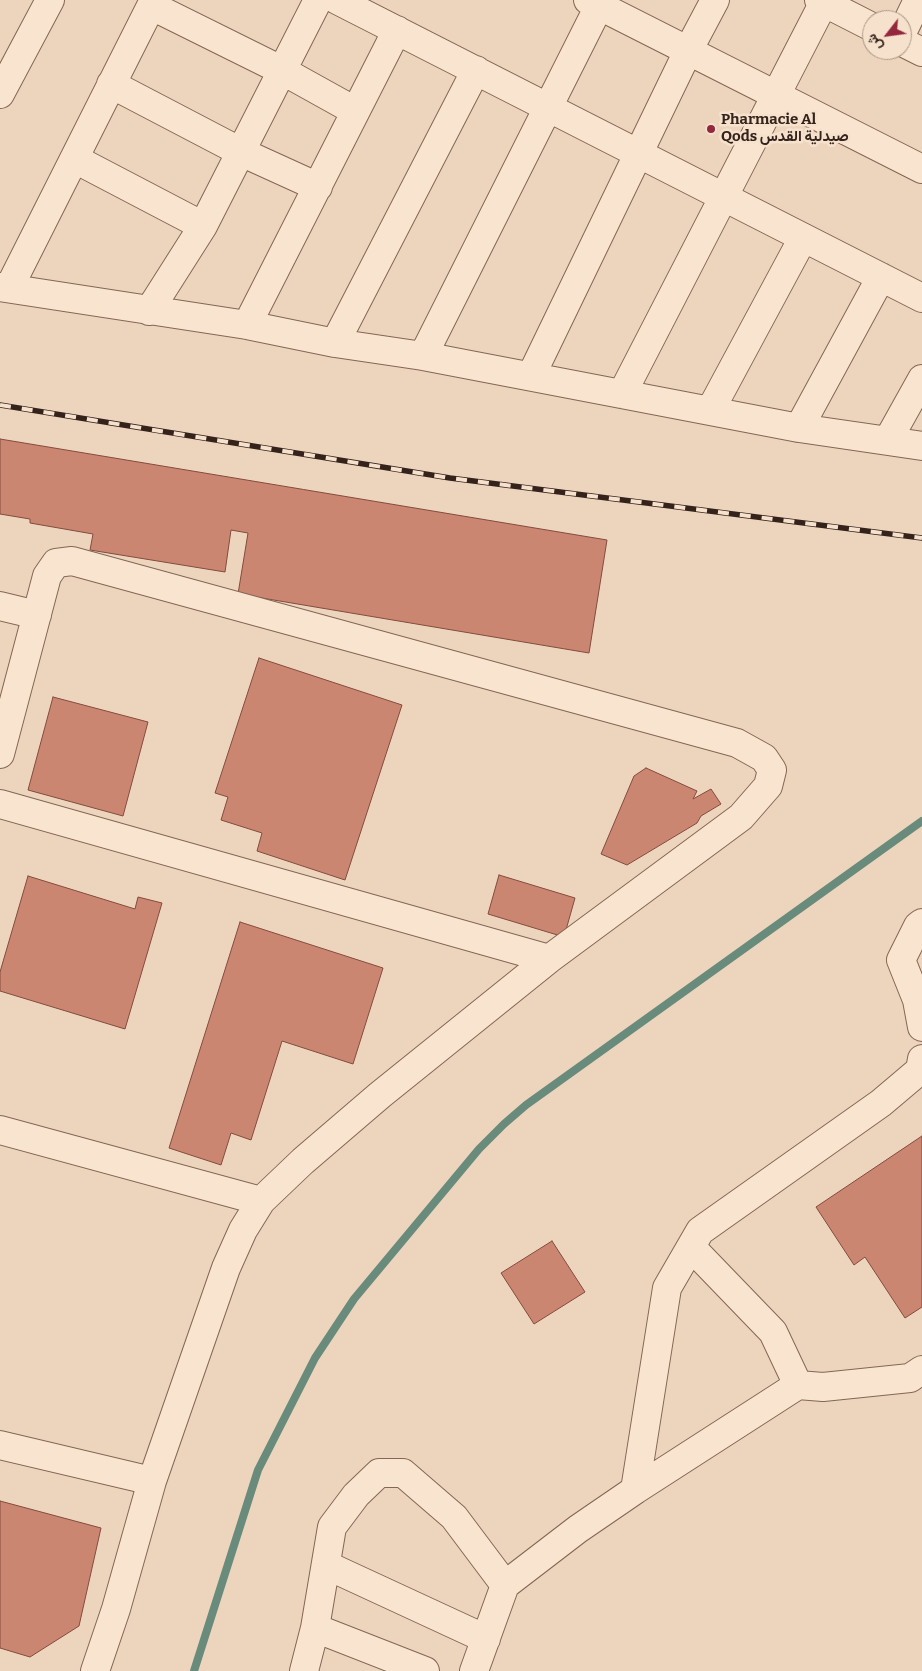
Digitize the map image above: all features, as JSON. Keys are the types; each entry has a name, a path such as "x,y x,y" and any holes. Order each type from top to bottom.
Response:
{"street":[{"path":"0,94 50,0"},
{"path":"149,311 203,226 318,0"},
{"path":"337,0 922,298"},
{"path":"531,376 714,0"},
{"path":"912,12 918,0"},
{"path":"622,394 823,1 862,22"},
{"path":"423,356 548,108 596,2 776,96 922,169"},
{"path":"355,111 153,3 110,84 75,159 4,288 247,325 335,343 423,356 531,376 799,428 922,446"},
{"path":"247,325 396,30"},
{"path":"335,343 476,70"},
{"path":"110,84 241,152 318,187"},
{"path":"75,159 203,226"},
{"path":"710,411 803,238"},
{"path":"799,428 881,277"},
{"path":"888,440 922,379"},
{"path":"0,754 47,576 56,564 72,561 737,743 764,758 772,770 768,786 741,817 549,959 373,1101 302,1161 262,1201 243,1230 226,1268 152,1481 116,1609 94,1671"},
{"path":"0,606 38,615"},
{"path":"0,804 549,959"},
{"path":"922,923 918,926 901,960 917,1000 922,1027"},
{"path":"635,1490 667,1288 700,1231 881,1103 920,1070 922,1059"},
{"path":"0,1130 262,1201"},
{"path":"691,1247 773,1332 798,1385"},
{"path":"474,1671 505,1585 578,1529 635,1490 798,1385 823,1386 910,1378 922,1370"},
{"path":"0,1445 152,1481"},
{"path":"304,1671 315,1628 332,1527 356,1495 379,1473 403,1473 454,1517 505,1585"},
{"path":"326,1566 486,1639"},
{"path":"315,1628 425,1671"}],"building":[{"path":"0,439 607,540 589,653 238,594 248,533 231,530 225,572 90,550 93,534 30,523 30,519 0,514"},
{"path":"259,658 402,705 345,880 257,851 262,833 221,820 228,797 215,793"},
{"path":"53,697 148,722 123,816 28,790"},
{"path":"646,768 697,791 693,799 711,789 721,804 701,816 697,823 627,865 601,854 634,776"},
{"path":"499,875 575,898 564,937 488,914"},
{"path":"28,876 135,909 138,897 162,903 125,1029 0,991 0,972"},
{"path":"240,922 383,968 353,1064 282,1041 251,1140 231,1133 221,1165 169,1148"},
{"path":"922,1136 922,1307 905,1318 865,1257 854,1265 816,1207"},
{"path":"552,1241 585,1292 534,1324 501,1273"},
{"path":"0,1501 101,1528 79,1626 30,1657 0,1648"}],"waterway":[{"path":"194,1671 258,1470 315,1358 354,1299 479,1149 526,1105 922,821"}],"railway":[{"path":"0,405 450,478 922,538"}],"place":[{"name":"Pharmacie Al Qods صيدلية القدس","path":"711,129"}]}
